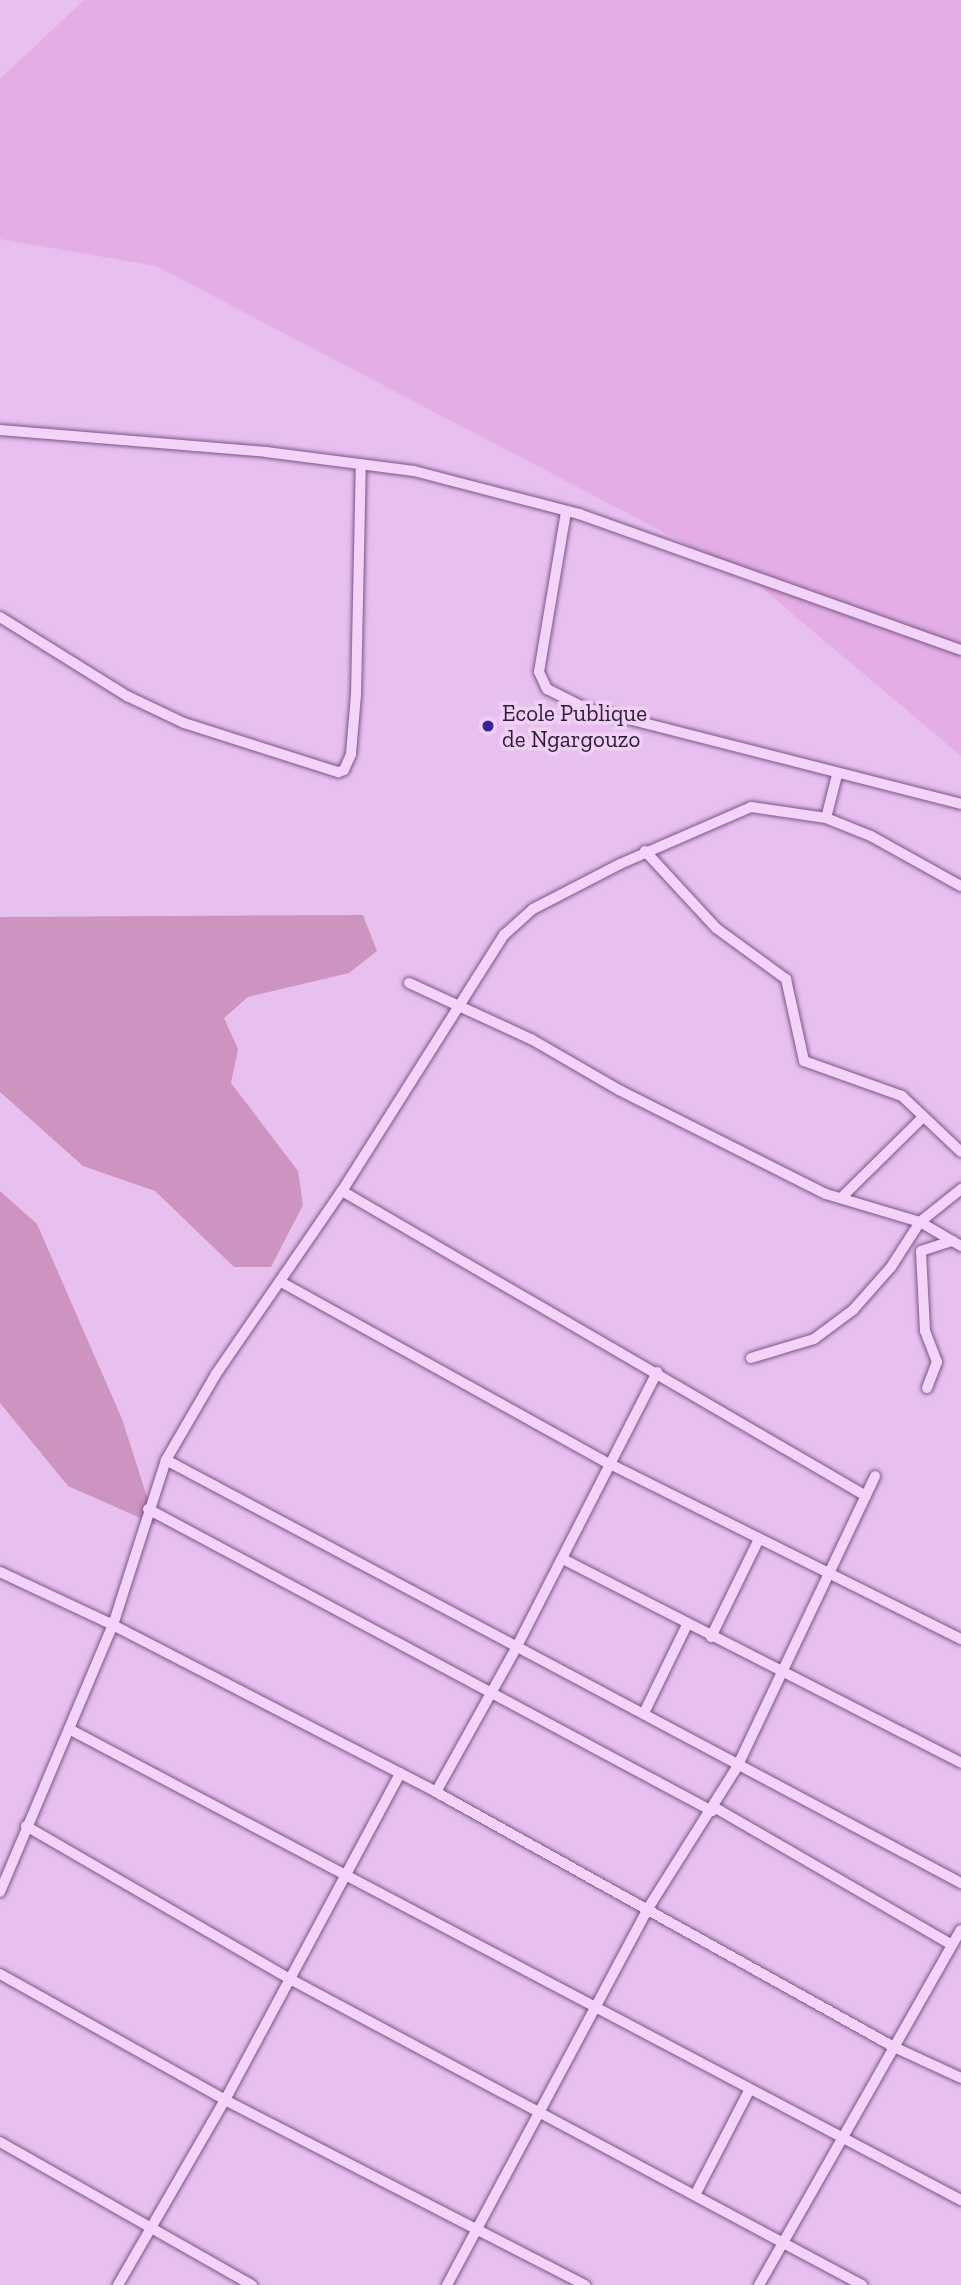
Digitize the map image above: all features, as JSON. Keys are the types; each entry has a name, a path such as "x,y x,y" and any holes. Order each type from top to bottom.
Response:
{"street":[{"path":"0,430 414,471 566,512 961,649"},
{"path":"0,617 127,696 184,723 338,772 344,770 351,754 355,695 362,464"},
{"path":"566,512 538,672 547,689 585,708 837,775 961,804"},
{"path":"826,818 837,775"},
{"path":"0,1892 5,1864 26,1826 113,1625 148,1509 166,1460 216,1374 342,1191 460,1009 504,935 533,909 645,851 751,807 826,818 890,846 961,886"},
{"path":"645,851 716,928 786,979 804,1061 882,1086 902,1096 961,1152"},
{"path":"409,983 460,1009 530,1039 715,1140 841,1199 920,1222 957,1243"},
{"path":"841,1199 923,1116"},
{"path":"751,1358 814,1339 853,1310 891,1267 920,1222 961,1189"},
{"path":"342,1191 866,1496"},
{"path":"949,1200 961,1199"},
{"path":"927,1388 937,1363 925,1331 922,1251 957,1243"},
{"path":"281,1282 610,1464 961,1639"},
{"path":"436,1792 563,1559 657,1372"},
{"path":"166,1460 516,1648 644,1713 737,1768 961,1883"},
{"path":"447,2285 647,1910 737,1768 875,1476"},
{"path":"148,1509 713,1809 952,1945"},
{"path":"711,1637 759,1539"},
{"path":"563,1559 687,1625 961,1763"},
{"path":"0,1572 113,1625 400,1773 894,2047 961,2078"},
{"path":"644,1713 687,1625"},
{"path":"69,1729 594,2010 961,2200"},
{"path":"118,2285 225,2099 400,1773"},
{"path":"26,1826 290,1979 862,2285"},
{"path":"759,2285 840,2138 961,1930"},
{"path":"0,1974 225,2099 585,2285"},
{"path":"695,2194 749,2091"},
{"path":"0,2142 252,2285"}],"shaded area":[{"path":"84,0 961,0 961,756 749,577 156,266 0,239 0,79"},
{"path":"363,915 377,951 349,973 248,997 224,1018 238,1049 231,1083 298,1171 303,1205 271,1267 234,1267 155,1191 83,1166 0,1092 0,917"},
{"path":"0,1191 37,1224 122,1419 156,1525 68,1486 0,1403"}],"place":[{"name":"Ecole Publique de Ngargouzo","path":"488,726"}]}
